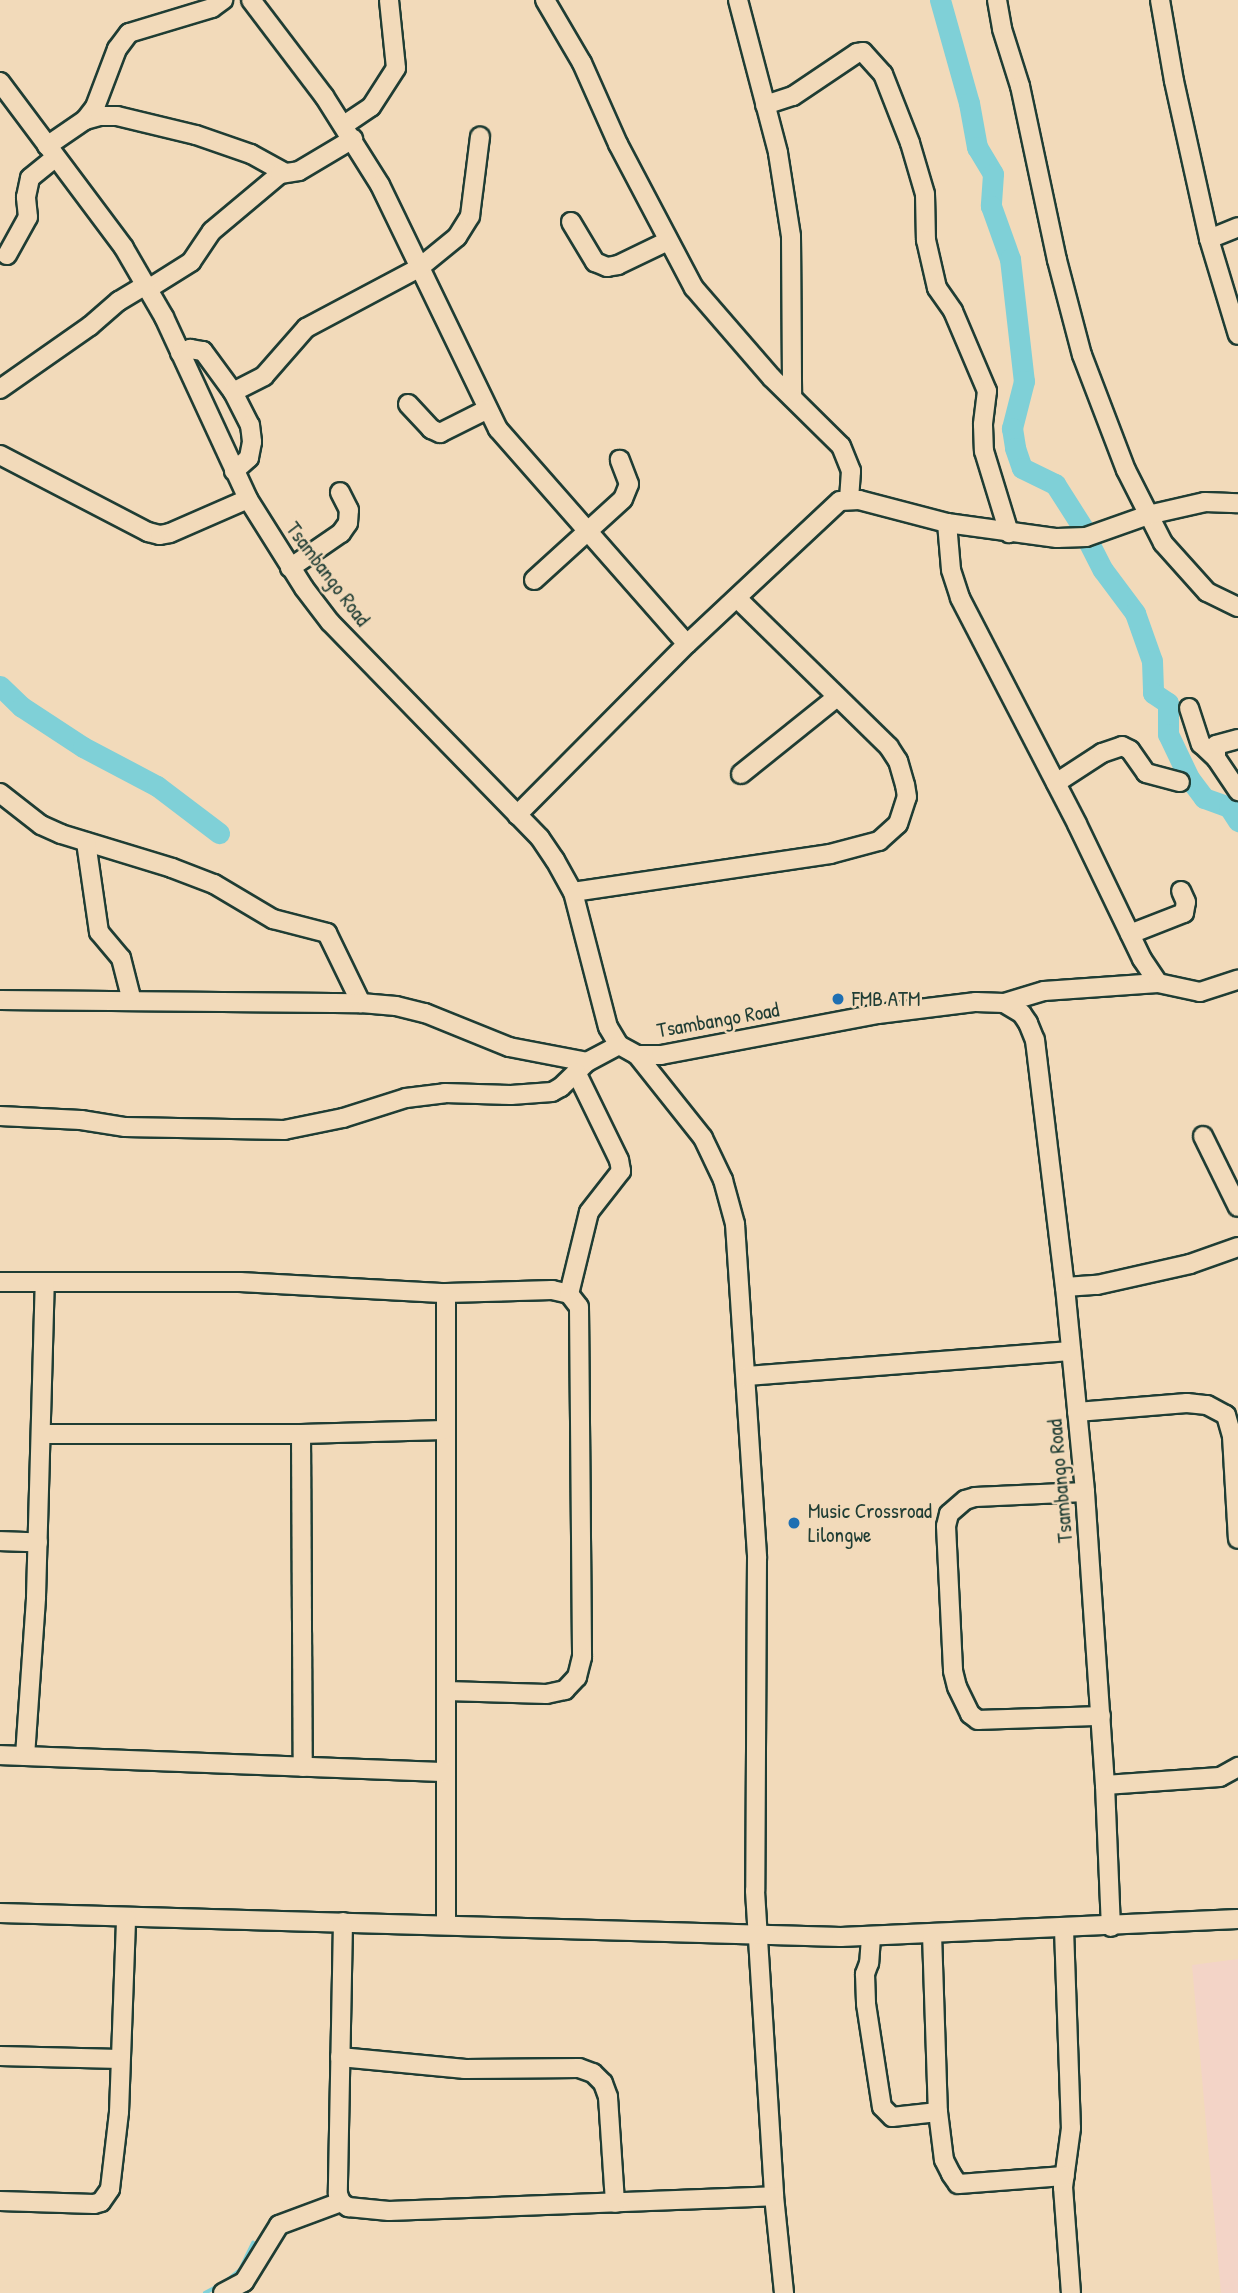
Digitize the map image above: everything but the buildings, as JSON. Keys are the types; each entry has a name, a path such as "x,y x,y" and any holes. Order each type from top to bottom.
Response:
{"street":[{"path":"7,255 28,217 26,197 30,178 52,151 85,120 102,93 117,49 129,33 212,8 223,0"},
{"path":"251,0 348,132 380,185 486,410 511,447 687,644"},
{"path":"0,390 90,326 119,301 191,262 212,230 226,217 285,173 299,171 348,132 371,107 396,68 389,0"},
{"path":"545,0 582,63 618,144 694,288 711,311 841,446 851,471 849,499"},
{"path":"738,0 778,153 791,236 792,397"},
{"path":"997,0 1002,29 1020,86 1057,260 1082,355 1126,470 1163,543 1207,592 1238,607"},
{"path":"1160,0 1174,80 1209,239 1238,335"},
{"path":"765,105 793,96 856,52 863,52 883,74 910,143 925,194 926,240 937,288 953,311 988,391 983,425 984,451 1009,533"},
{"name":"Tsambango Road","path":"0,82 124,248 180,353 248,499 290,568 330,622 540,838 573,892 608,1027 618,1045 637,1055 661,1055 878,1014 976,1002 1004,1003 1022,1014 1035,1040 1065,1287 1085,1492 1101,1716 1111,1927"},
{"path":"85,120 117,116 196,135 251,154 285,173"},
{"path":"233,392 264,376 312,324 419,268 464,228 470,216 481,137"},
{"path":"571,222 595,262 607,267 618,265 668,241"},
{"path":"1209,239 1238,227"},
{"path":"180,353 190,349 203,351 233,392 250,425 252,442 249,458 234,471"},
{"path":"408,404 431,429 440,433 486,410"},
{"path":"0,456 148,533 170,533 248,499"},
{"path":"534,580 627,493 629,484 621,460"},
{"path":"290,568 341,533 348,523 349,510 340,492"},
{"path":"517,815 687,644 738,599 833,506 849,499 947,523 1057,538 1086,537 1148,515 1205,502 1238,503"},
{"path":"947,523 951,570 960,598 1056,783 1130,934 1158,983"},
{"path":"573,892 830,854 879,841 898,824 906,797 903,772 889,747 836,698 738,599"},
{"path":"741,774 836,698"},
{"path":"1189,708 1197,735 1238,791"},
{"path":"1216,758 1216,745 1238,739"},
{"path":"1056,783 1102,753 1122,746 1130,750 1146,773 1180,782"},
{"path":"0,793 41,825 214,884 273,919 320,929 331,938 362,1003"},
{"path":"86,842 99,932 101,938 121,958 132,1001"},
{"path":"1130,934 1184,913 1186,902 1181,891"},
{"path":"1004,1003 1044,991 1158,983 1200,992 1238,980"},
{"path":"0,1000 362,1003 425,1013 509,1047 581,1067"},
{"path":"0,1116 81,1120 125,1127 284,1130 343,1118 405,1098 444,1093 511,1095 552,1091 561,1087 581,1067 618,1045"},
{"path":"637,1055 697,1130 723,1180 735,1224 757,1558 755,1891 774,2196 784,2293"},
{"path":"569,1294 589,1212 621,1171 581,1067"},
{"path":"1203,1136 1238,1207"},
{"path":"1065,1287 1097,1285 1190,1265 1238,1247"},
{"path":"0,1282 240,1282 446,1293 552,1290 569,1294 579,1307 582,1657 577,1677 565,1690 546,1694 447,1691"},
{"path":"25,1756 43,1434 45,1284"},
{"path":"446,1293 446,1925"},
{"path":"746,1376 1071,1351"},
{"path":"1077,1412 1187,1403 1207,1405 1226,1415 1232,1436 1238,1539"},
{"path":"43,1434 301,1434 444,1430"},
{"path":"301,1434 303,1767"},
{"path":"1085,1492 975,1497 956,1505 949,1514 946,1526 953,1671 957,1687 970,1714 978,1720 1101,1716"},
{"path":"0,1541 38,1542"},
{"path":"0,1755 446,1772"},
{"path":"1105,1785 1220,1777 1238,1767"},
{"path":"0,1913 871,1937 1238,1919"},
{"path":"0,2201 94,2204 107,2196 119,2112 126,1918"},
{"path":"341,2202 338,2194 344,1923"},
{"path":"1063,1929 1071,2128 1065,2176 1071,2293"},
{"path":"932,1934 938,2112 944,2160 958,2184 1065,2176"},
{"path":"871,1937 869,1963 865,1974 866,2004 882,2107 892,2117 938,2112"},
{"path":"0,2056 120,2059"},
{"path":"340,2057 465,2069 579,2068 593,2073 603,2083 608,2097 615,2203"},
{"path":"222,2293 244,2282 279,2225 341,2202 359,2210 389,2211 774,2196"}],"shaded area":[{"path":"1238,1959 1238,2293 1221,2293 1192,1965"}],"waterway":[{"path":"940,0 969,103 977,147 993,174 991,206 1010,259 1024,381 1012,428 1015,448 1022,468 1055,484 1083,528"},
{"path":"1089,543 1103,570 1135,613 1152,661 1153,693 1168,703 1168,734 1189,778 1204,798 1229,807 1238,821"},
{"path":"0,686 22,707 83,747 157,786 219,833"},
{"path":"205,2293 240,2270 253,2243"}],"place":[{"name":"FMB ATM","path":"838,999"},
{"name":"Music Crossroad Lilongwe","path":"794,1523"}]}
